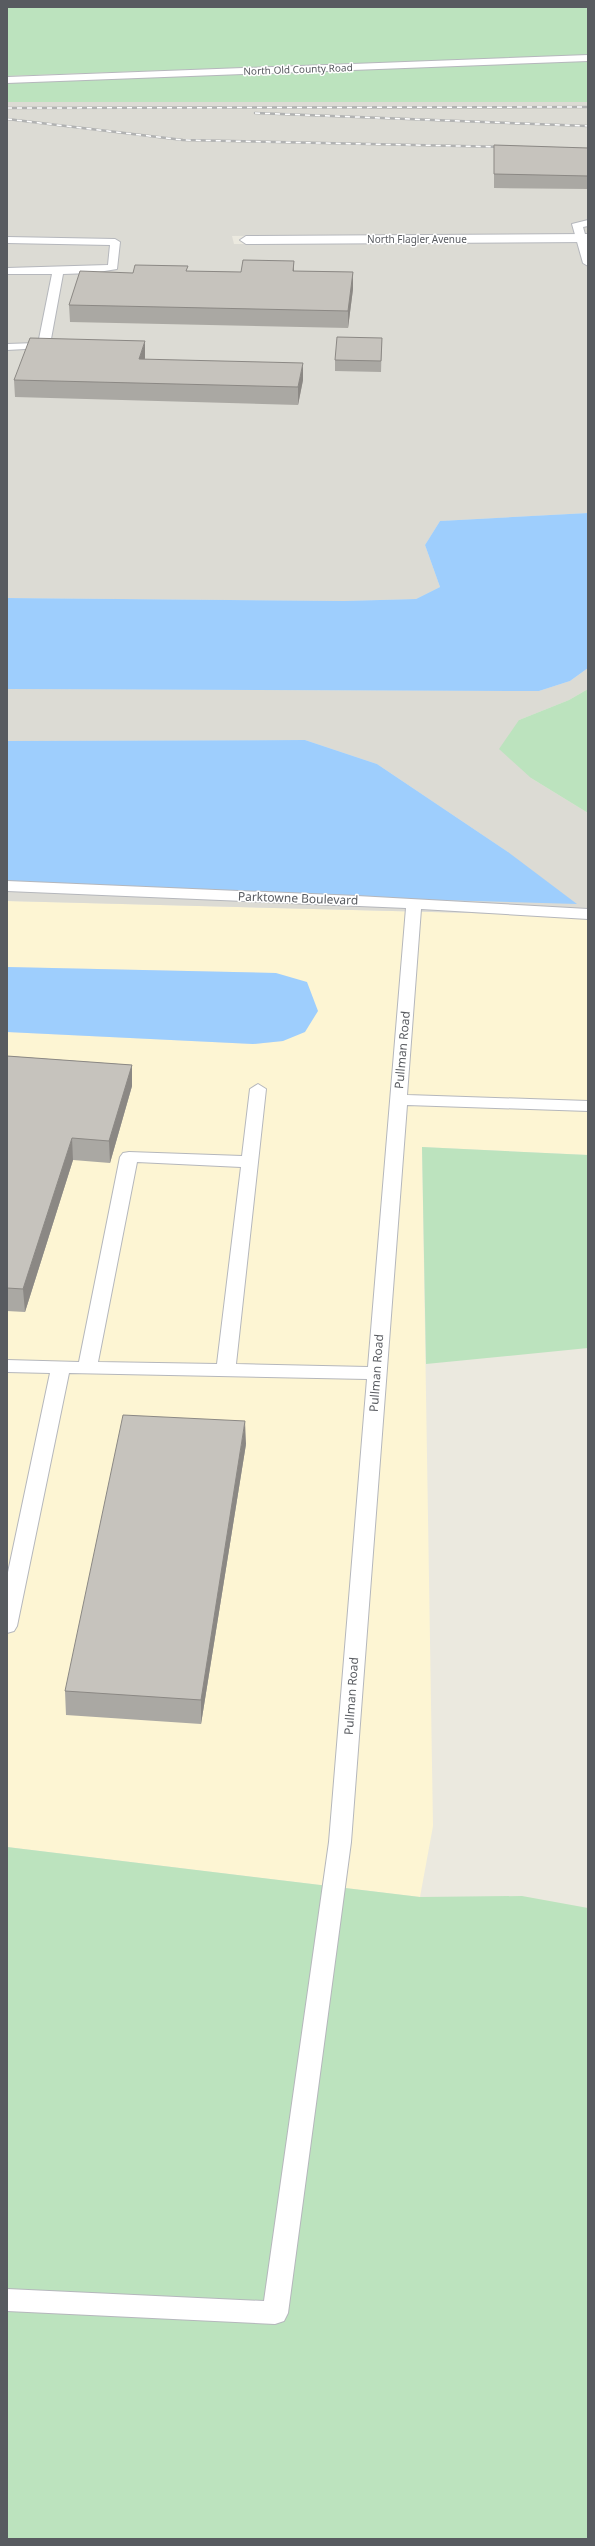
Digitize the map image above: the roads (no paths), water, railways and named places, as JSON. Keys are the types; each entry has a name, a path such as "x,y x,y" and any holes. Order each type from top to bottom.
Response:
{"street":[{"name":"North Old County Road","path":"7,80 588,58"},
{"name":"North Flagler Avenue","path":"246,240 584,238"}],"lane":[{"path":"588,223 577,224 584,238 588,263"},
{"path":"7,240 115,242 113,266 92,270 7,271"},
{"path":"7,347 40,346 45,339 58,271"},
{"name":"Parktowne Boulevard","path":"7,886 414,904 588,914"},
{"name":"Pullman Road","path":"7,2300 275,2313 340,1842 414,904"},
{"path":"226,1370 251,1162 258,1089"},
{"path":"398,1100 588,1106"},
{"path":"88,1368 129,1157 251,1162"},
{"path":"7,1366 376,1374"},
{"path":"7,1626 61,1367"}],"water":[{"path":"588,513 588,668 570,681 539,691 7,689 7,598 344,601 416,599 440,587 425,545 440,521"},
{"path":"305,740 377,764 508,852 577,904 7,888 7,741"},
{"path":"7,967 276,973 307,982 318,1011 305,1032 283,1041 253,1044 7,1032"}],"railway":[{"path":"7,108 588,107"},
{"path":"255,113 588,126"},
{"path":"7,119 183,140 506,147"}]}
